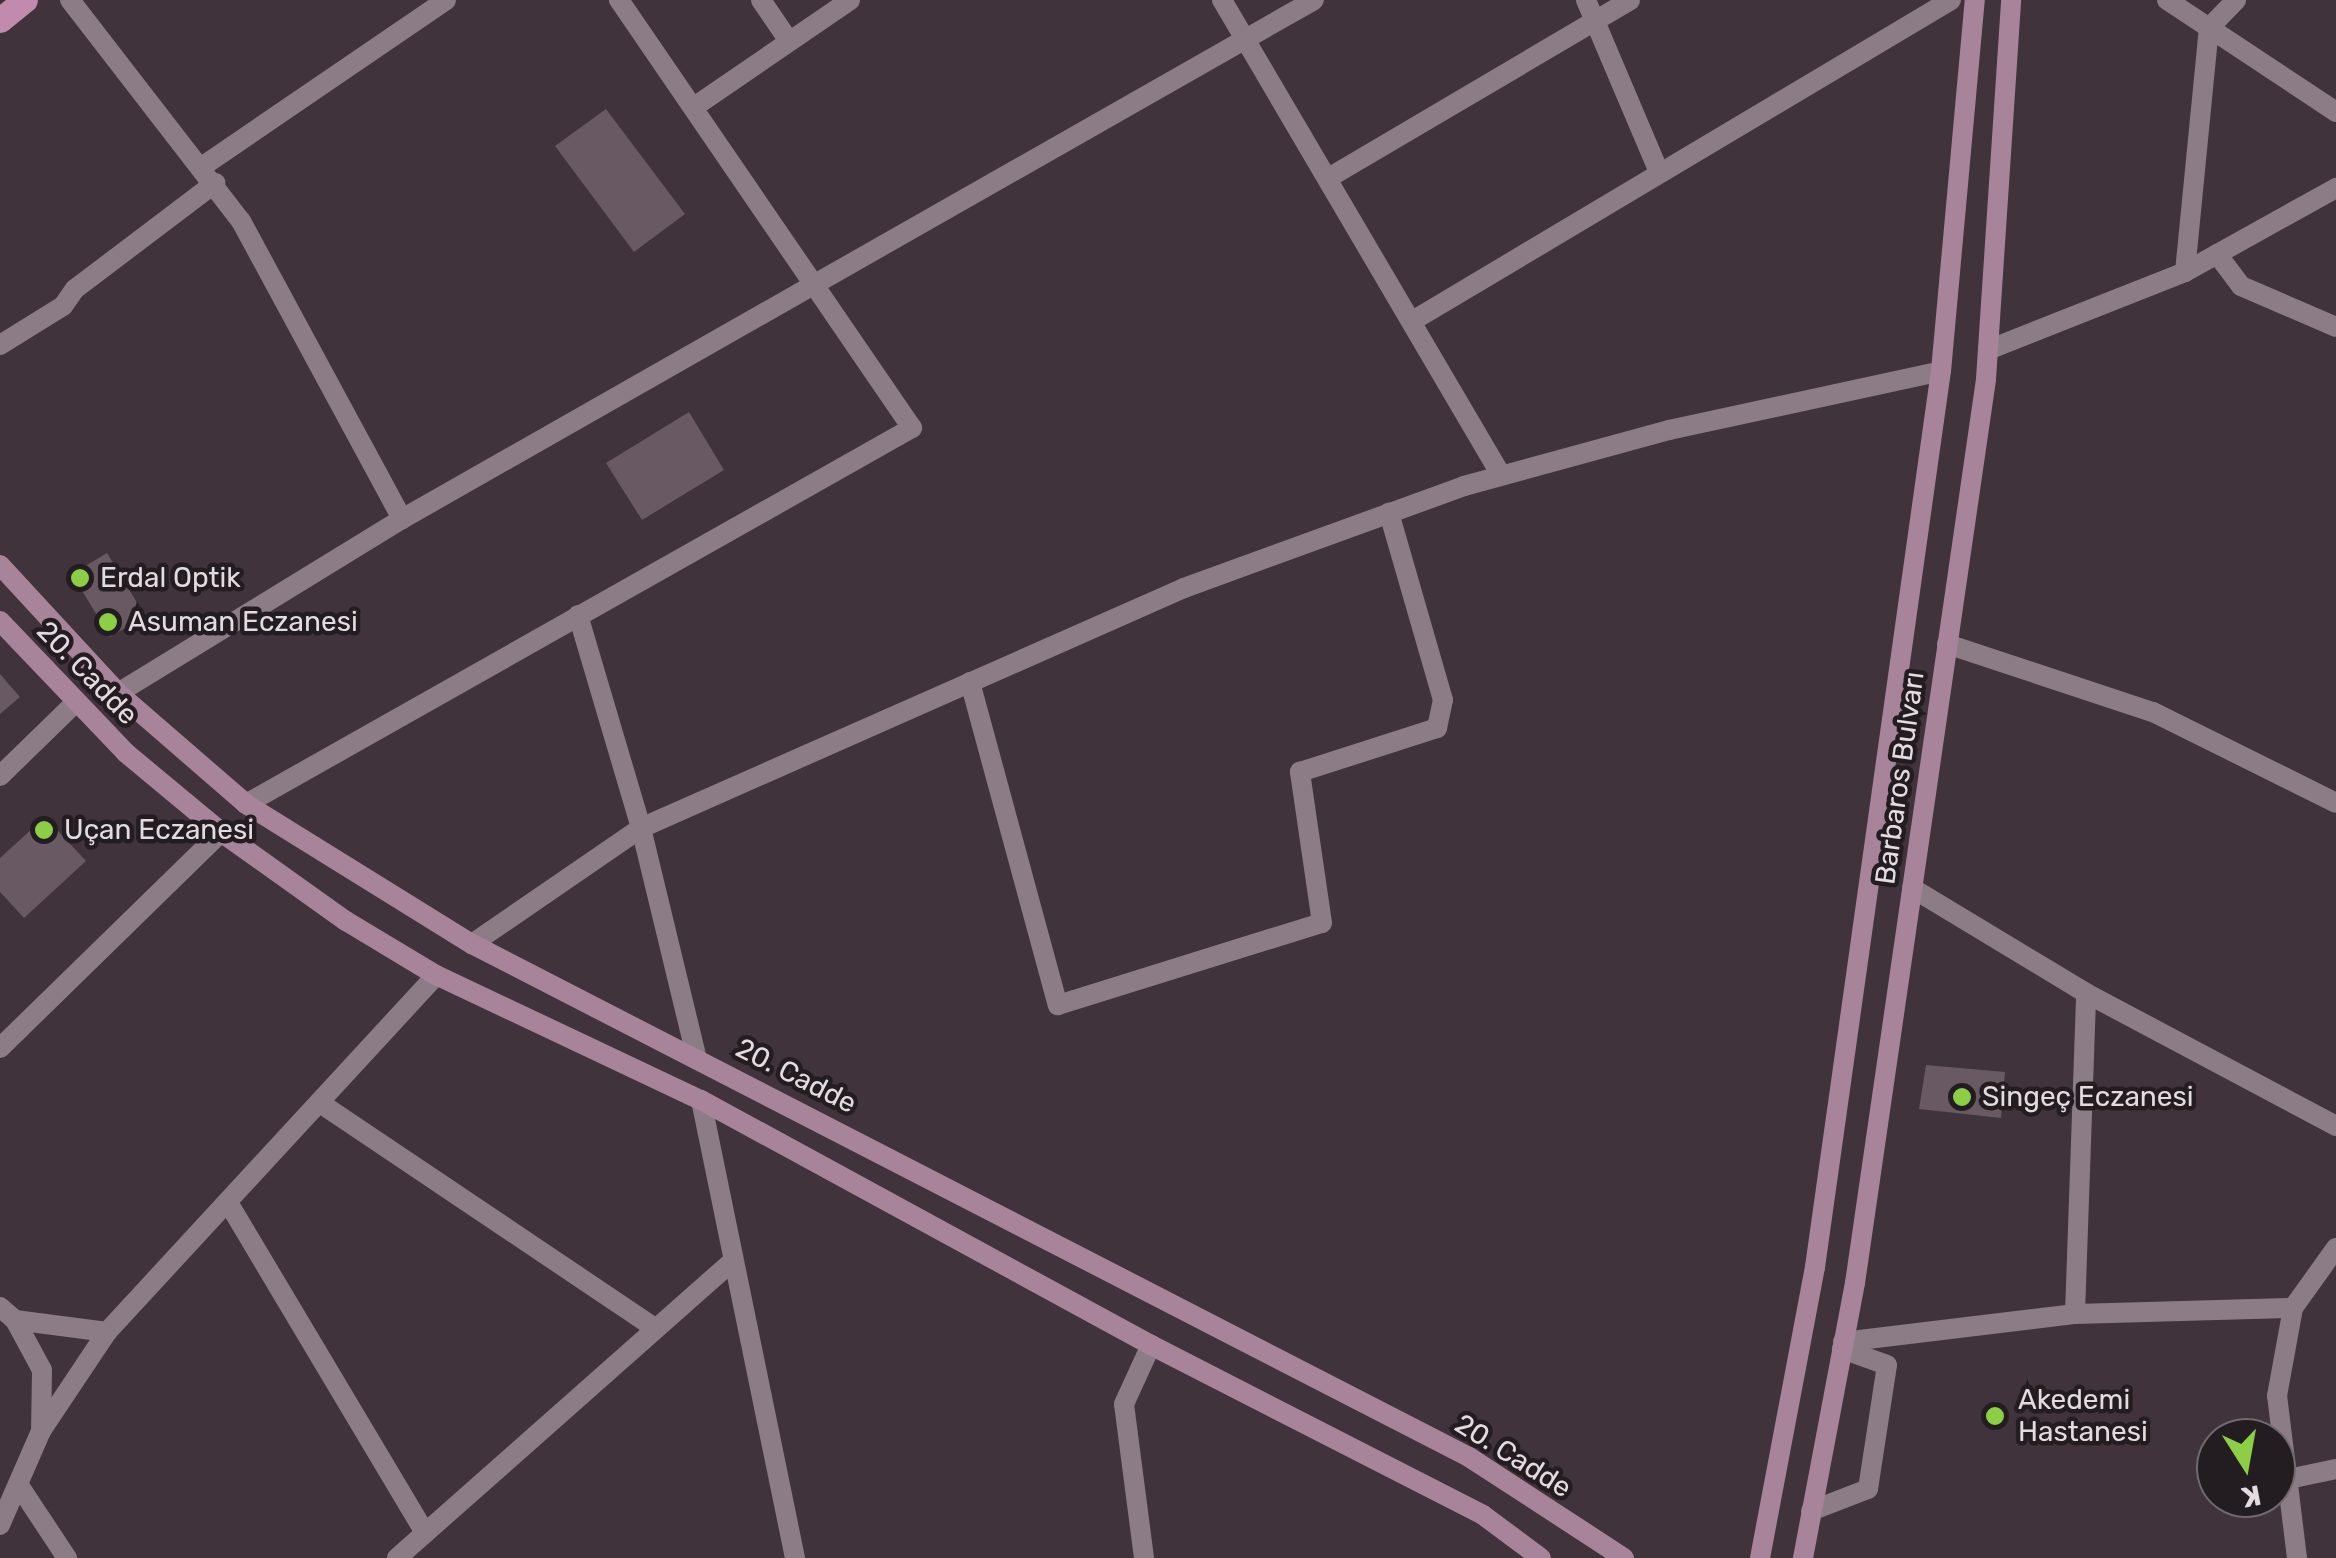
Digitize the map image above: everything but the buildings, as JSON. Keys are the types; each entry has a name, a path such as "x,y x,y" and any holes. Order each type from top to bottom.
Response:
{"main road":[{"path":"0,20 25,0"}],"street":[{"path":"70,0 209,174 402,519"},
{"path":"0,345 63,306 75,289 209,174 446,0"},
{"path":"246,804 912,428 619,0"},
{"path":"762,0 790,42"},
{"path":"694,107 850,0"},
{"path":"1222,0 1414,320 1501,475"},
{"path":"118,693 402,519 819,288 1314,0"},
{"path":"1586,0 1658,170"},
{"path":"1330,177 1630,0"},
{"path":"1414,320 1658,170 1951,0"},
{"name":"Barbaros Bulvarı","path":"1760,1557 1815,1267 1941,371 1975,0"},
{"name":"Barbaros Bulvarı","path":"1804,1558 1843,1346 1988,350 2011,0"},
{"path":"2167,0 2336,112"},
{"path":"2185,272 2209,28 2236,0"},
{"path":"1988,350 2185,272 2336,188"},
{"path":"2216,254 2241,286 2336,327"},
{"path":"472,944 642,828 1184,588 1501,475 1941,371"},
{"path":"970,682 1058,1006 1322,923 1300,772 1437,728 1443,700 1389,513"},
{"name":"20. Cadde","path":"0,565 118,693 246,804 472,944 696,1055 1469,1458 1624,1558"},
{"path":"578,615 642,828 696,1055"},
{"name":"20. Cadde","path":"0,621 74,704 221,832 346,921 436,975 701,1100 1151,1345 1483,1515 1542,1558"},
{"path":"1948,644 2153,712 2336,803"},
{"path":"0,776 74,704"},
{"path":"0,1048 221,832"},
{"path":"1912,888 2086,993 2336,1126"},
{"path":"0,1525 40,1431 107,1332 323,1105 436,975"},
{"path":"2075,1314 2086,993"},
{"path":"701,1100 730,1263 794,1558"},
{"path":"323,1105 653,1327"},
{"path":"229,1204 424,1533"},
{"path":"2279,1418 2277,1396 2294,1308 2336,1248"},
{"path":"397,1558 653,1327 730,1263"},
{"path":"1843,1346 2075,1314 2294,1308"},
{"path":"8,1313 107,1332"},
{"path":"8,1313 42,1370 40,1431"},
{"path":"1144,1558 1124,1404 1151,1345"},
{"path":"1811,1511 1868,1489 1886,1365 1843,1346"},
{"path":"2296,1477 2336,1469"},
{"path":"18,1484 67,1558"},
{"path":"2290,1518 2297,1558"}],"place":[{"name":"Erdal Optik","path":"80,578"},
{"name":"Asuman Eczanesi","path":"108,622"},
{"name":"Uçan Eczanesi","path":"44,830"},
{"name":"Singeç Eczanesi","path":"1962,1097"},
{"name":"Akedemi Hastanesi","path":"1995,1416"}]}
